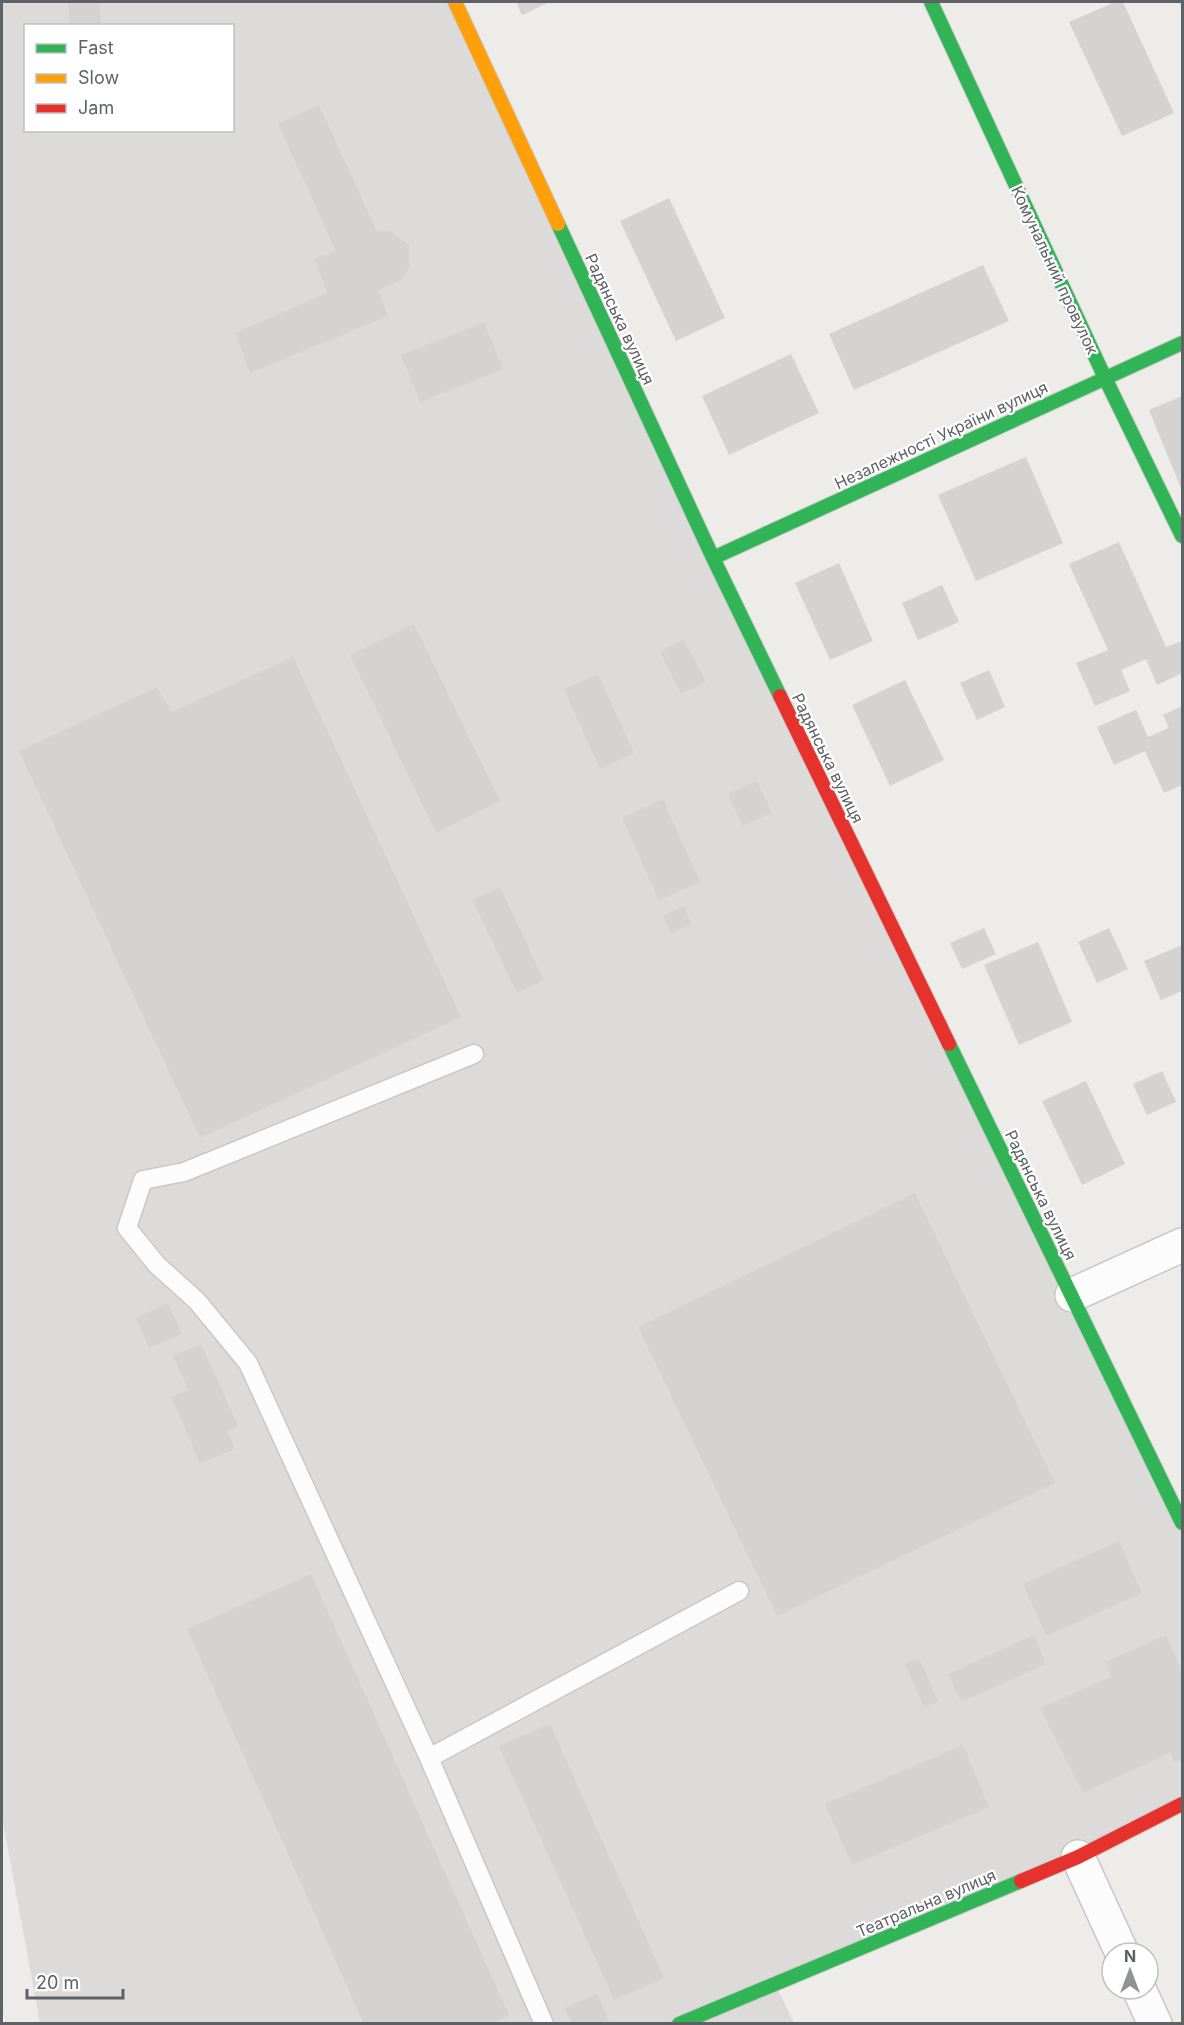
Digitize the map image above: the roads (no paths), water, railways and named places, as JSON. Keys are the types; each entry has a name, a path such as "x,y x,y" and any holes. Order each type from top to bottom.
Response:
{"street":[{"name":"Радянська вулиця","path":"455,2 713,558 1182,1523"},
{"name":"Комунальний провулок","path":"931,2 1105,378 1182,536"},
{"name":"Незалежності України вулиця","path":"713,558 1182,343"},
{"path":"1072,1295 1182,1245"},
{"name":"Театральна вулиця","path":"679,2024 1078,1857 1182,1804"},
{"path":"1078,1857 1116,1941"},
{"path":"1144,2001 1155,2024"}],"lane":[{"path":"474,1054 184,1172 143,1180 127,1228 157,1265 197,1300 248,1363 429,1758 544,2024"},
{"path":"429,1758 739,1591"}],"railway":[{"path":"2,2016 3,2024"}]}
